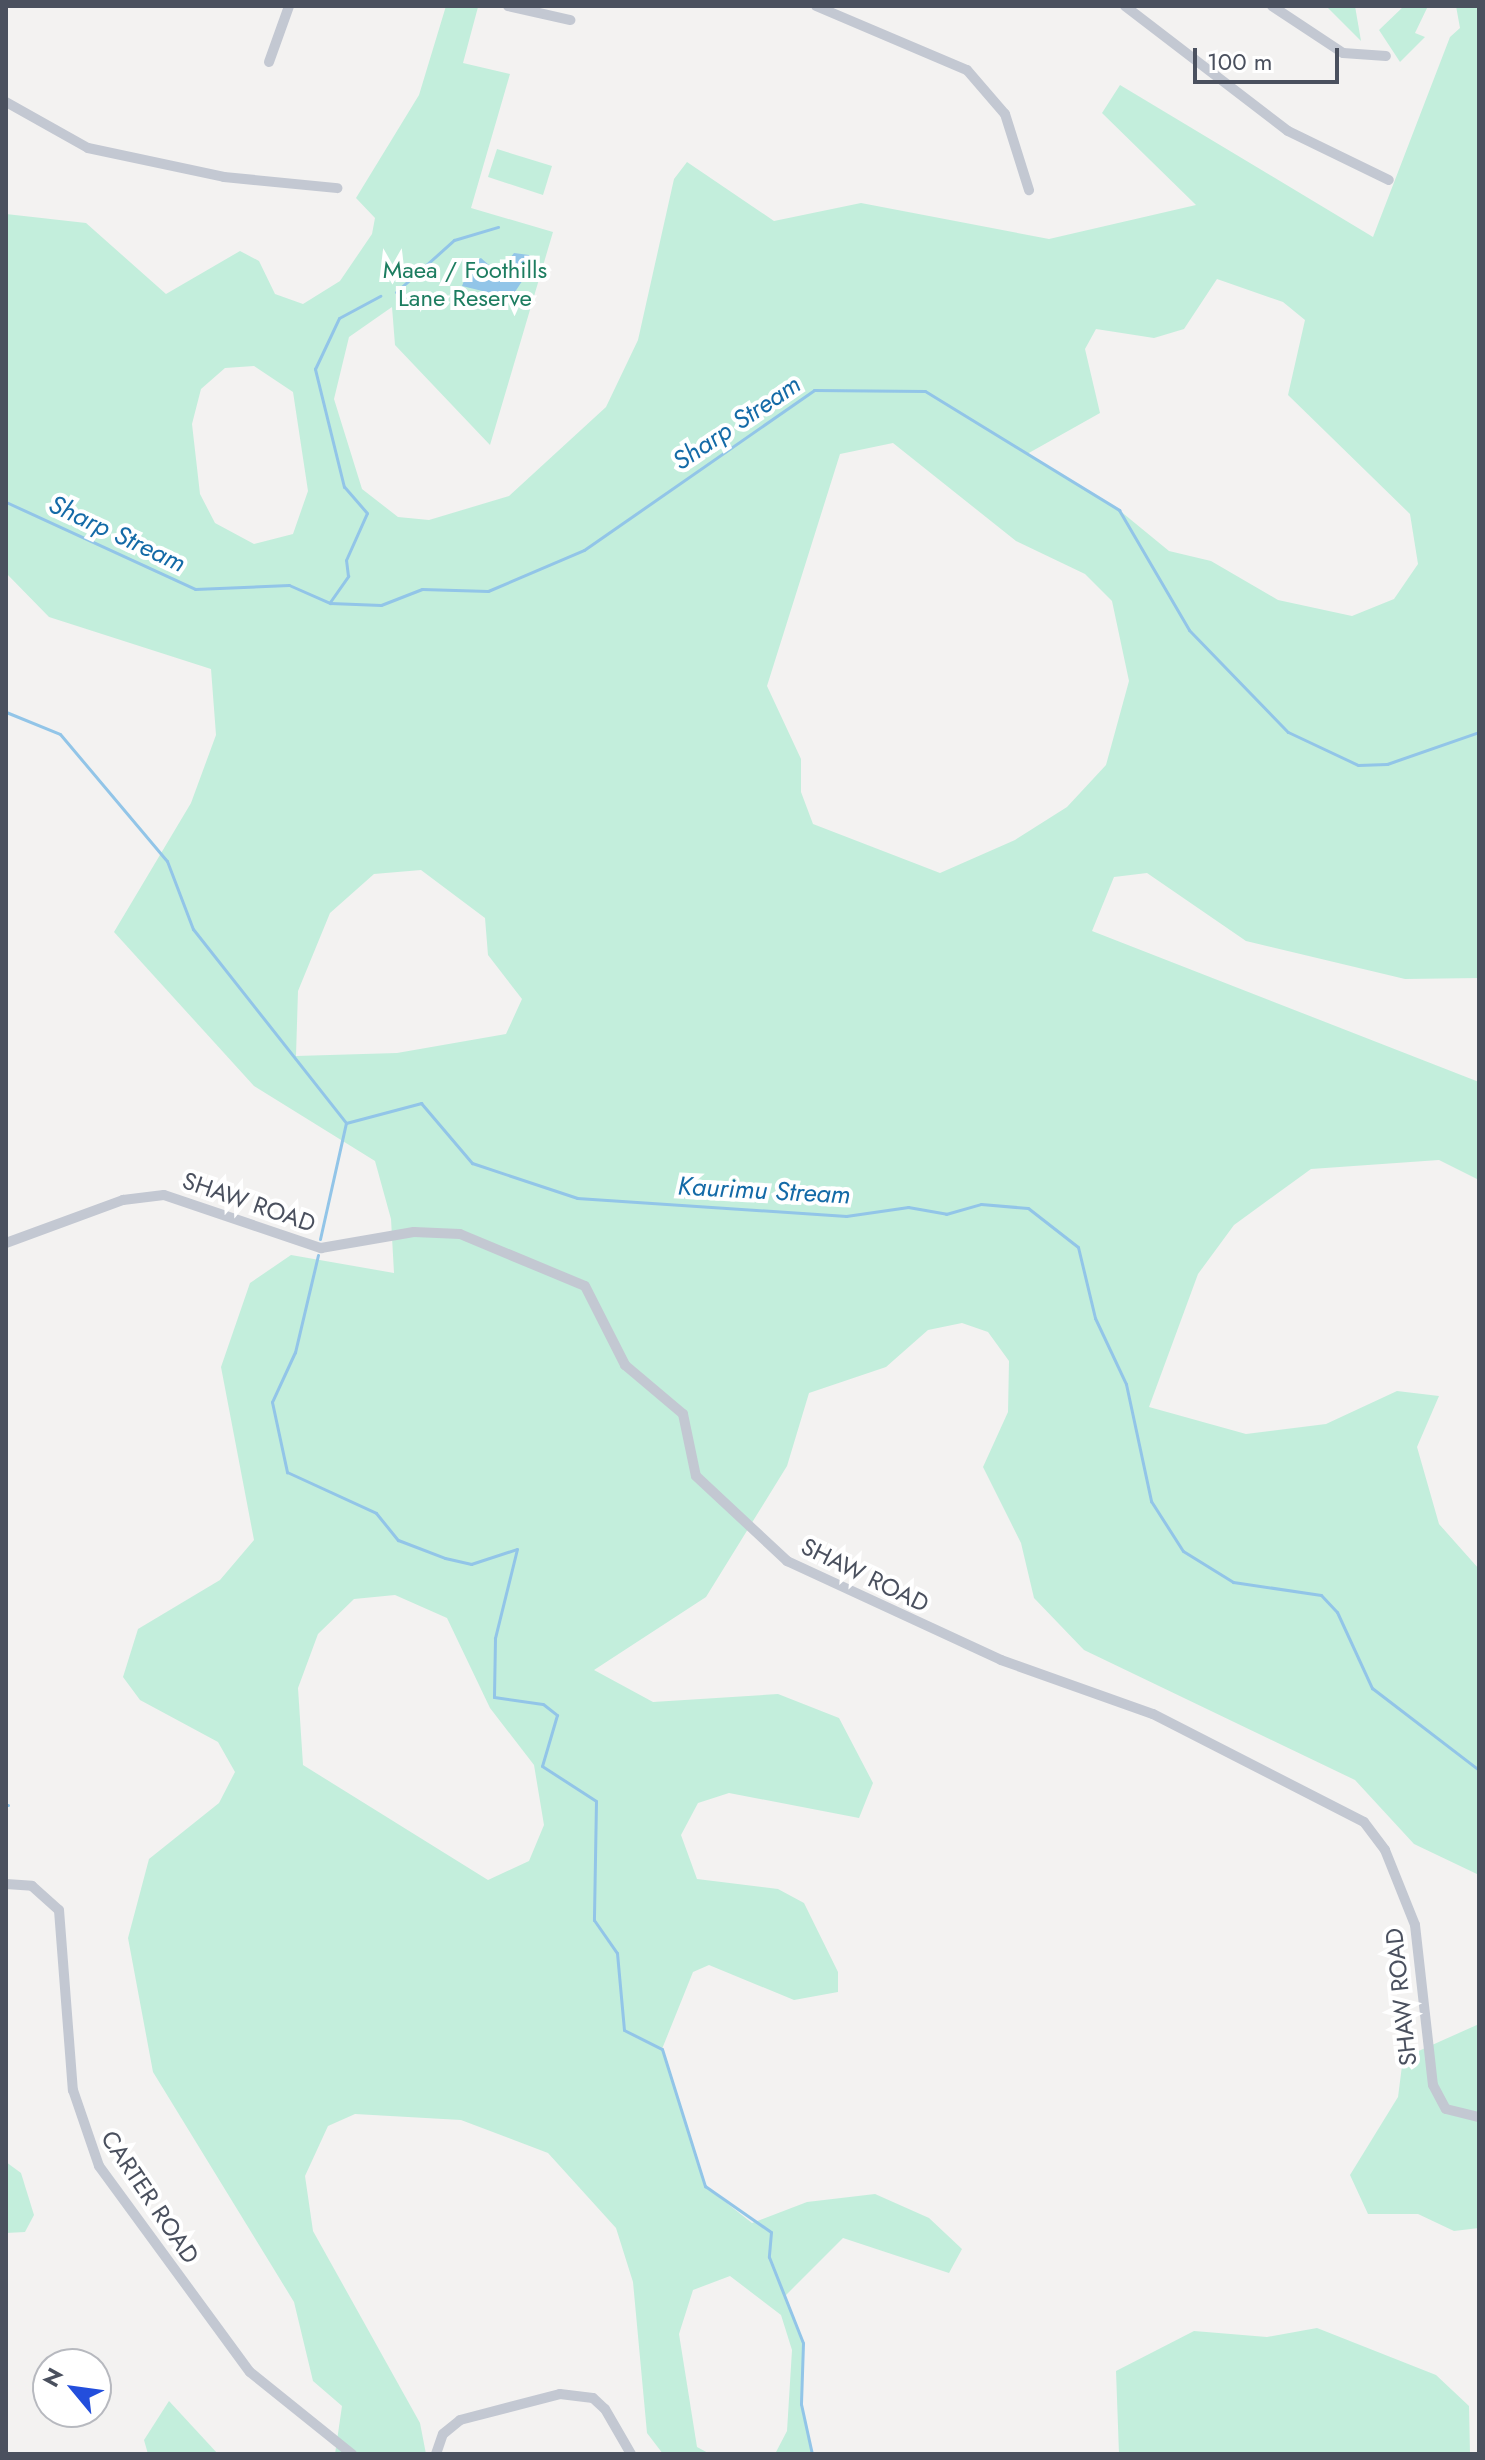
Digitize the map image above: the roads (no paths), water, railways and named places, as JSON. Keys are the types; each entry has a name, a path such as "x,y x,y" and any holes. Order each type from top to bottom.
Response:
{"street":[{"path":"269,62 289,6"},
{"path":"508,6 570,20"},
{"path":"816,6 967,70 1005,114 1029,190"},
{"path":"1130,6 1277,124 1389,180"},
{"path":"1272,6 1343,53 1386,56"},
{"path":"6,102 88,148 224,177 337,188"},
{"name":"SHAW ROAD","path":"6,1243 123,1200 164,1195 272,1236 328,1248 414,1232 460,1234 571,1278 596,1300 631,1373 683,1414 696,1476 787,1561 1001,1660 1153,1714 1364,1822 1385,1850 1413,1915 1433,2085 1446,2109 1479,2117"},
{"name":"CARTER ROAD","path":"6,1884 32,1886 59,1910 73,2090 99,2166 250,2372 352,2454"},
{"path":"436,2454 443,2434 460,2420 560,2394 593,2398 631,2454"}],"water":[{"path":"514,253 529,255 532,266 511,298 462,286 471,263 481,258 498,273"}],"waterway":[{"path":"396,292 454,240 498,227"},
{"path":"330,602 348,576 346,560 367,513 344,487 315,369 339,318 380,296"},
{"name":"Sharp Stream","path":"6,502 195,589 289,585 330,603 381,605 422,589 488,591 584,550 814,390 925,391 1119,510 1189,630 1288,732 1358,765 1387,764 1479,732"},
{"name":"Kaurimu Stream","path":"6,712 60,734 167,861 193,929 346,1123"},
{"name":"Kaurimu Stream","path":"346,1123 421,1103 472,1163 577,1198 846,1216 908,1207 946,1214 981,1204 1028,1208 1078,1247 1095,1318 1126,1384 1151,1501 1183,1551 1233,1582 1321,1595 1337,1612 1372,1688 1479,1770"},
{"path":"320,1239 346,1123"},
{"path":"318,1255 295,1352 272,1402 287,1472 376,1513 398,1540 445,1558 471,1564 517,1549 495,1638 494,1697 543,1704 557,1715 542,1766 596,1801 594,1920 617,1953 624,2030 662,2049 705,2186 771,2232 769,2257 803,2343 801,2404 812,2454"}],"park label":[{"name":"Maea / Foothills Lane Reserve","path":"465,284"}]}
